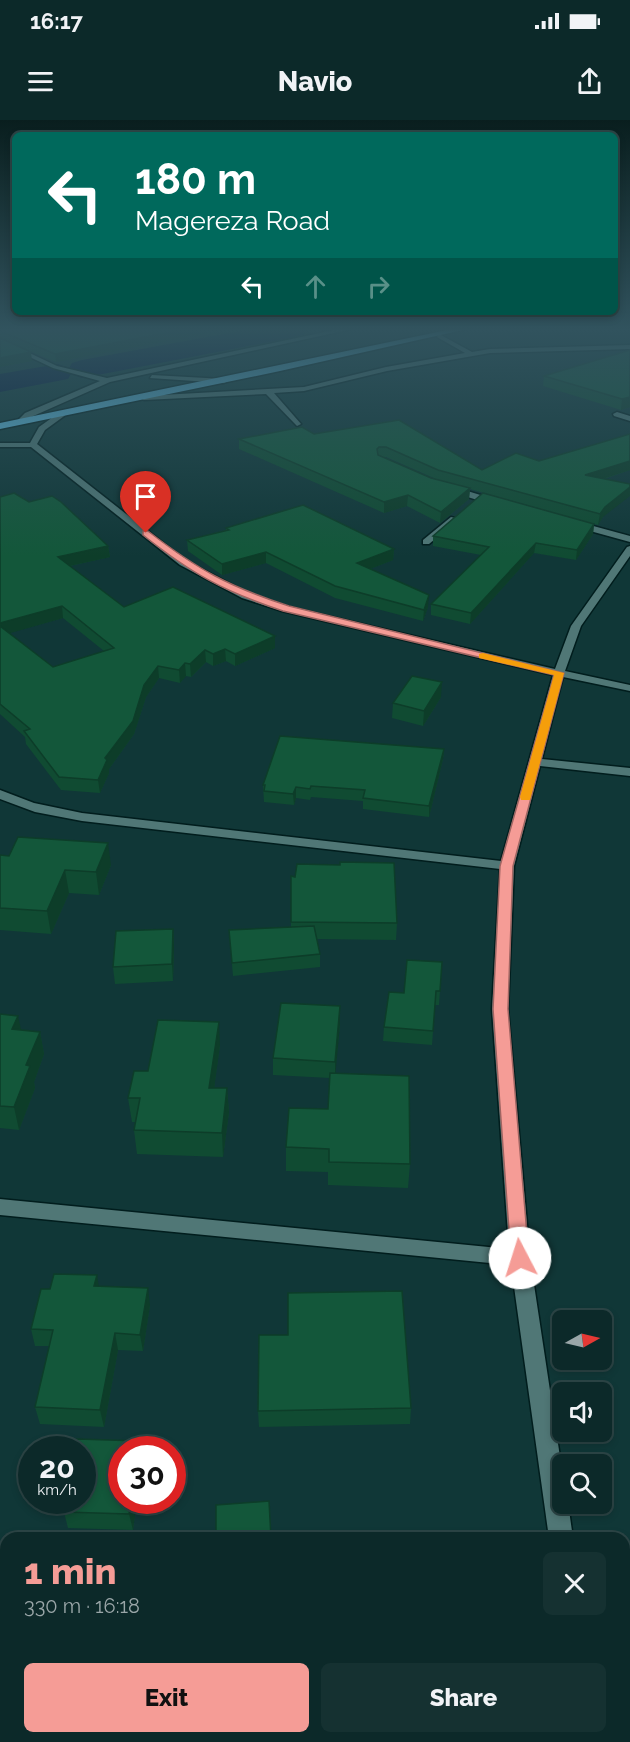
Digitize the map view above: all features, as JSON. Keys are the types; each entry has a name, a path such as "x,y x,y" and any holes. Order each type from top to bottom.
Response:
{"highway":[{"path":"0,426 110,405"}],"street":[{"path":"20,422 28,415 52,405"},
{"path":"282,405 297,424"},
{"path":"33,445 42,429 63,414"},
{"path":"617,414 630,419"},
{"path":"0,445 33,445 183,562 218,583 246,596 298,611 559,673 630,687"},
{"path":"445,488 512,507"},
{"path":"471,505 479,498"},
{"path":"426,542 463,512"},
{"path":"565,522 630,539"},
{"path":"560,1532 520,1258 500,1009 507,866 559,673 576,626 630,549"},
{"path":"535,762 630,772"},
{"path":"0,794 12,801 43,811 82,817 507,866"},
{"path":"0,1207 520,1258"}],"building":[{"path":"399,420 482,470 516,453 539,461 630,434 630,461 585,475 630,484 630,487 605,507 600,514 438,470 386,447 379,447 378,455 431,478 470,488 441,512 408,495 384,502 239,439 302,427 314,434"},
{"path":"14,493 29,502 52,496 108,546 58,557 124,607 173,587 275,636 235,654 225,649 213,654 205,650 190,664 185,663 179,670 158,666 144,685 133,721 105,758 107,760 98,780 59,777 24,731 30,729 0,704 0,626 53,667 114,648 62,606 0,623 0,497"},
{"path":"483,493 594,524 577,550 536,543 471,613 431,604 489,547 433,536"},
{"path":"303,505 394,549 357,563 429,595 424,610 335,586 266,552 222,564 187,540 229,530 226,528"},
{"path":"412,676 442,682 424,711 393,703"},
{"path":"280,736 444,749 429,806 363,798 365,790 311,786 310,789 296,787 293,794 264,791 265,785 263,785"},
{"path":"18,837 108,843 96,872 65,870 47,911 0,908 0,855 9,856"},
{"path":"340,862 394,863 397,923 291,922 291,876 295,877 297,864 340,865"},
{"path":"314,926 320,954 232,963 229,930"},
{"path":"173,929 172,964 113,967 116,931"},
{"path":"407,960 442,962 440,991 436,991 433,1031 384,1027 389,992 404,993"},
{"path":"281,1003 340,1006 335,1062 273,1058"},
{"path":"0,1014 18,1016 12,1029 40,1032 26,1065 30,1066 14,1107 0,1106"},
{"path":"158,1020 219,1022 209,1088 227,1088 222,1133 134,1130 140,1098 128,1098 134,1071 148,1071"},
{"path":"330,1073 409,1076 410,1164 329,1162 329,1149 286,1147 289,1108 328,1109"},
{"path":"54,1274 97,1275 94,1286 148,1288 140,1335 115,1333 100,1410 35,1407 53,1330 31,1329 41,1289 50,1289"},
{"path":"402,1291 411,1408 258,1411 259,1335 288,1335 288,1293"},
{"path":"96,1440 108,1440 108,1513 96,1513"},
{"path":"269,1501 271,1532 216,1532 216,1505"}],"slow traffic":[{"path":"483,656 559,673 525,797"}],"route":[{"path":"146,533 183,562 218,583 246,596 286,609 559,673 507,866 500,1009 520,1258"}]}
